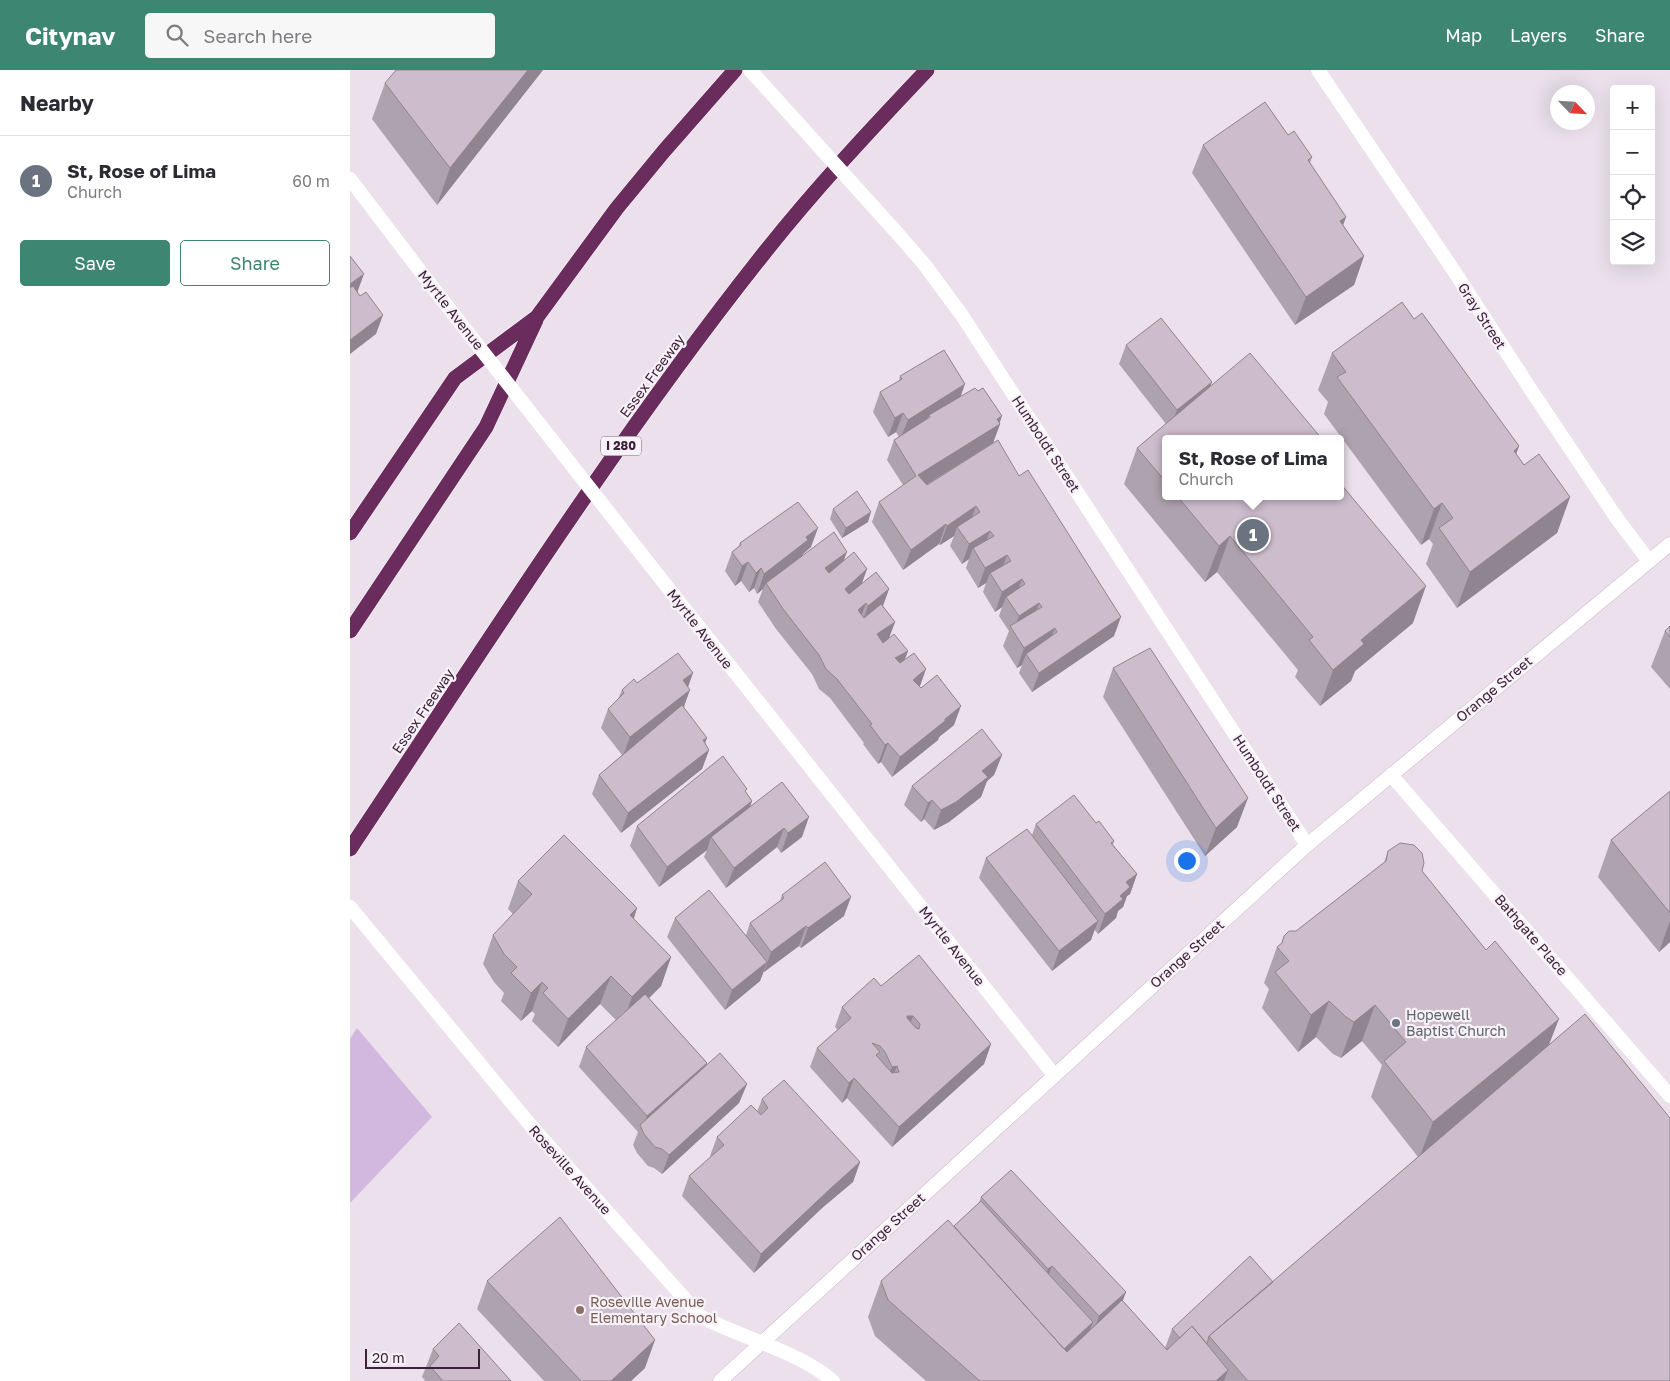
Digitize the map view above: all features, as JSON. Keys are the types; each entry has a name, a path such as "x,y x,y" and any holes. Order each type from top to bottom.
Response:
{"highway":[{"path":"350,631 486,427 537,317 617,208 735,70"},
{"name":"Essex Freeway","path":"350,850 548,552 683,360 766,251 810,198 927,70"},
{"path":"350,533 455,378 537,317"}],"street":[{"name":"Humboldt Street","path":"750,70 898,234 924,264 962,314 1307,845"},
{"name":"Gray Street","path":"1318,70 1442,253 1525,382 1618,520 1649,561"},
{"name":"Myrtle Avenue","path":"350,179 650,566 1054,1076"},
{"name":"Orange Street","path":"720,1381 1307,845 1670,544"},
{"name":"Bathgate Place","path":"1391,775 1670,1096"},
{"name":"Roseville Avenue","path":"350,907 532,1128 700,1316 810,1365 833,1381"}],"shaded area":[{"path":"357,1028 432,1117 350,1203 350,1039"}],"building":[{"path":"396,70 528,70 450,168 385,83"},
{"path":"1265,102 1288,135 1294,131 1312,157 1308,160 1346,217 1340,221 1364,256 1306,297 1203,145"},
{"path":"350,256 364,274 350,284"},
{"path":"353,286 360,296 366,292 383,315 350,340 350,288"},
{"path":"1402,302 1414,319 1422,313 1519,446 1514,451 1524,465 1539,454 1570,497 1470,572 1439,528 1453,518 1442,503 1434,509 1337,377 1346,372 1332,353"},
{"path":"1161,318 1212,382 1177,410 1126,345"},
{"path":"944,350 965,384 908,420 903,413 895,418 880,392 902,379 900,376"},
{"path":"1250,353 1319,435 1162,435 1162,477 1137,448"},
{"path":"975,388 978,391 983,388 1002,416 997,419 1000,424 918,475 927,485 998,440 1019,476 1028,470 1121,617 1039,673 1026,654 1057,632 1055,628 1024,648 1010,626 1042,607 1039,603 1019,616 1006,597 1025,584 1022,579 1002,592 990,573 1011,561 1007,555 985,568 973,548 994,536 990,531 969,544 957,527 980,512 976,506 947,526 946,524 911,550 879,502 916,476 894,440 930,417 929,415"},
{"path":"1344,488 1426,586 1361,640 1364,644 1333,670 1309,640 1313,637 1230,536 1219,546 1180,500 1344,500"},
{"path":"857,491 871,512 846,528 833,509"},
{"path":"798,502 818,528 806,537 808,540 764,574 761,568 756,573 748,562 742,566 732,552 741,545 740,543"},
{"path":"834,532 847,552 825,568 829,573 854,552 867,569 845,589 849,594 876,572 889,589 868,606 866,603 858,610 864,618 881,604 895,622 877,634 883,643 894,634 908,651 895,658 900,663 914,653 926,669 913,680 921,688 937,675 961,706 900,757 888,743 885,745 870,725 872,724 837,679 826,669 819,655 783,609 766,583"},
{"path":"1670,626 1670,637 1665,631"},
{"path":"1150,648 1248,798 1216,828 1113,668"},
{"path":"678,653 693,673 683,680 690,690 630,737 608,709 624,693 622,690 634,679 637,683"},
{"path":"682,705 707,738 703,740 709,750 628,813 599,775"},
{"path":"982,729 1002,755 982,771 988,777 956,802 941,810 932,800 928,803 912,786"},
{"path":"723,756 747,789 745,791 752,801 667,867 637,826"},
{"path":"782,782 809,817 788,833 784,828 734,868 711,837"},
{"path":"1670,791 1670,913 1611,840"},
{"path":"1074,795 1096,823 1099,821 1114,841 1111,843 1137,874 1126,882 1130,887 1120,896 1123,899 1105,914 1036,824"},
{"path":"1027,829 1098,921 1059,951 986,858"},
{"path":"564,835 637,908 630,915 671,957 632,997 611,976 568,1019 543,993 548,988 542,982 531,993 511,973 517,967 504,954 493,935 532,894 518,881"},
{"name":"Hopewell Baptist Church","path":"1400,843 1414,845 1422,853 1424,863 1422,871 1486,950 1495,941 1559,1019 1433,1122 1384,1061 1406,1042 1375,1005 1354,1022 1329,1001 1311,1015 1275,972 1289,961 1277,947 1282,943 1284,936 1289,931 1296,931 1386,861 1388,851"},
{"path":"825,862 851,897 808,928 806,926 771,952 750,923 784,898 782,895"},
{"path":"709,890 767,962 732,990 675,918"},
{"path":"919,955 991,1044 899,1127 854,1078 849,1083 817,1048 851,1018 842,1007 874,978 881,986","holes":["907,1016 913,1016 920,1024 919,1029 916,1028","872,1043 880,1046 892,1067 897,1066 899,1072 892,1073 876,1055 880,1052"]},
{"path":"645,994 707,1063 647,1116 586,1047"},
{"path":"1585,1014 1670,1118 1670,1381 1248,1381 1209,1336"},
{"path":"720,1053 747,1084 669,1155 662,1149 655,1147 644,1134 640,1125"},
{"path":"784,1080 860,1162 761,1254 689,1176 724,1145 717,1137 751,1105 761,1115 768,1108 762,1099"},
{"path":"1011,1170 1126,1292 1099,1316 1052,1266 1048,1269 981,1197"},
{"path":"981,1201 1093,1322 1064,1349 954,1226"},
{"path":"560,1217 655,1340 611,1381 581,1381 487,1281"},
{"path":"948,1220 1067,1352 1122,1300 1167,1350 1192,1326 1228,1370 1216,1381 980,1381 888,1300 881,1281"},
{"path":"1250,1256 1273,1282 1209,1336 1207,1344 1192,1326 1180,1338 1172,1329"},
{"path":"459,1323 511,1381 443,1381 430,1366 439,1356 433,1349"}],"place":[{"name":"St, Rose of Lima","path":"1253,535"},
{"name":"Hopewell Baptist Church","path":"1396,1023"},
{"name":"Roseville Avenue Elementary School","path":"580,1310"}]}
